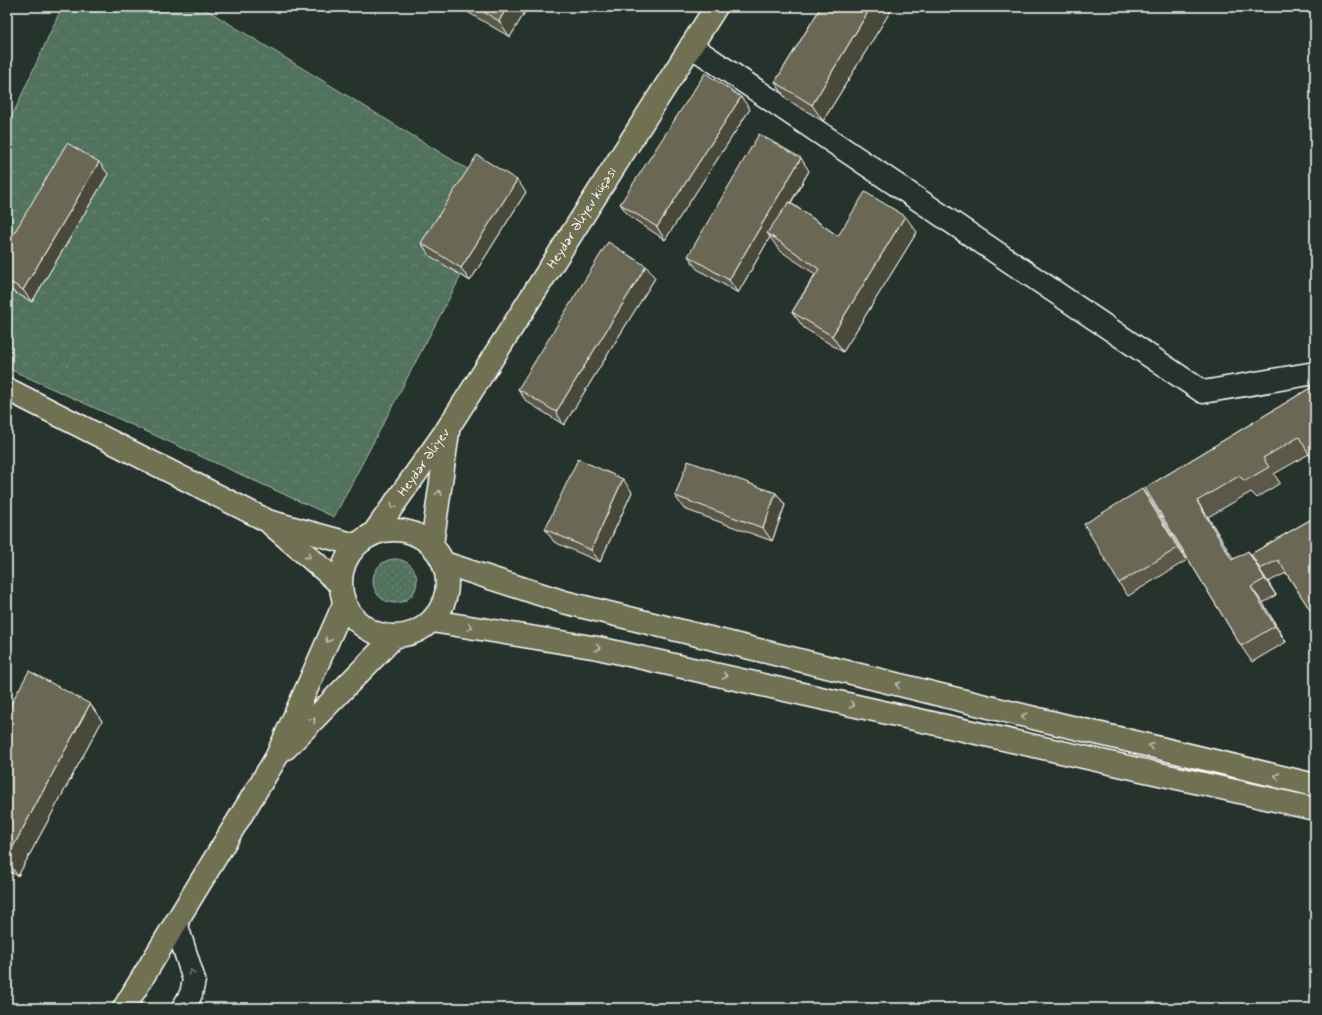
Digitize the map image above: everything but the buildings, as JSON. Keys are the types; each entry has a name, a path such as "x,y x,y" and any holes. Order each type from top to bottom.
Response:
{"main road":[{"name":"Heydər Əliyev küçəsi","path":"448,428 716,7"},
{"path":"7,389 268,521 364,540 394,530 407,532 414,534 438,554 564,602 1042,720 1315,785"},
{"name":"Heydər Əliyev","path":"364,540 448,428"},
{"name":"Heydər Əliyev","path":"438,554 448,428"},
{"path":"268,521 342,594 356,621 373,633 394,637 414,633 432,621 444,604 448,584 438,554"},
{"path":"124,1008 276,758 342,594 344,563 364,540"},
{"path":"432,621 598,648 1315,809"},
{"path":"276,758 394,637"}],"lane":[{"path":"690,46 1203,392 1315,373"},
{"path":"176,923 194,980 191,994 183,1008"}],"green space":[{"path":"62,7 202,7 505,192 334,517 7,368 7,127"},
{"path":"395,559 407,563 413,569 417,581 413,593 407,599 395,603 383,599 377,593 373,581 377,569 383,563"}]}
